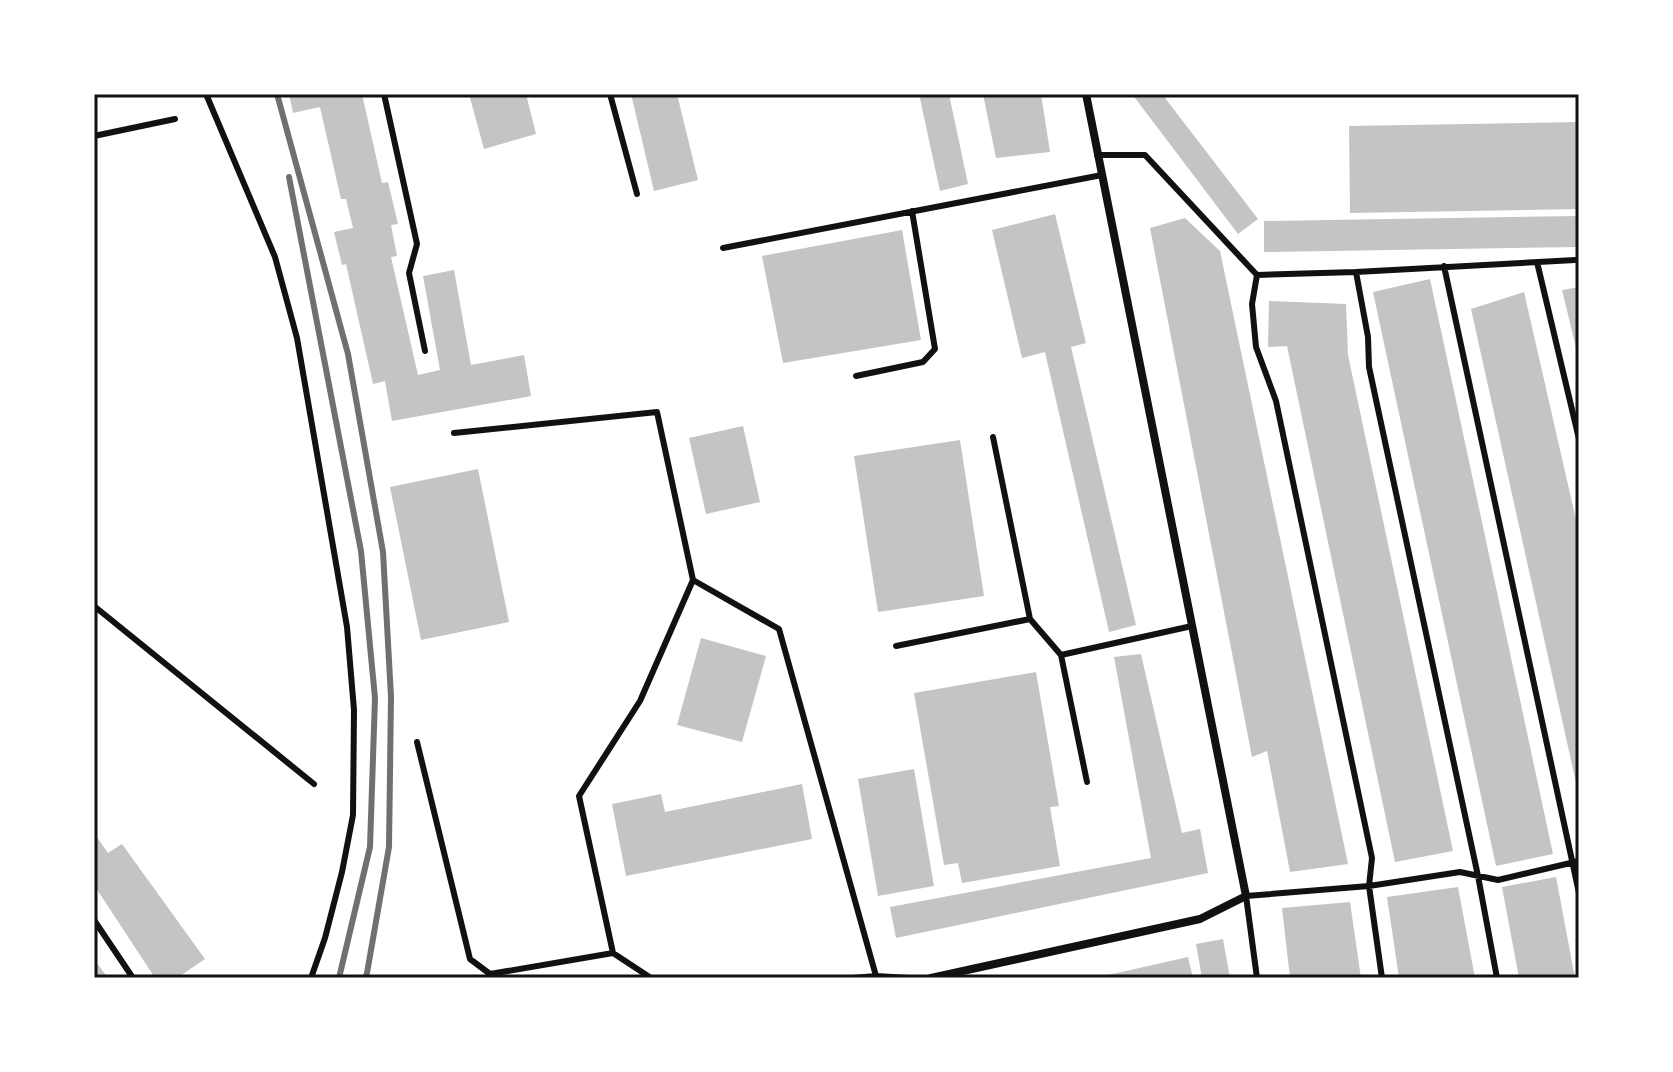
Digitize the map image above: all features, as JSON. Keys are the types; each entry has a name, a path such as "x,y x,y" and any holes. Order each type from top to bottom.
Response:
{"street":[{"path":"931,978 1200,919 1246,896 1086,94"}],"lane":[{"path":"206,94 275,257 294,325 347,627 354,710 353,815 325,938 311,978"},
{"path":"384,94 417,244 409,273 425,351"},
{"path":"610,94 637,194"},
{"path":"94,136 175,119"},
{"path":"1097,155 1145,155 1257,275 1575,260"},
{"path":"723,248 1102,175"},
{"path":"856,376 923,362 935,349 912,211"},
{"path":"1537,262 1579,439"},
{"path":"1444,266 1576,862 1579,893"},
{"path":"1356,272 1368,337 1369,367 1497,978"},
{"path":"1257,275 1252,304 1256,347 1276,401 1372,858 1369,886 1382,978"},
{"path":"454,433 657,412 693,580 640,701 579,796 613,953"},
{"path":"993,437 1030,619 1061,655 1087,782"},
{"path":"693,580 779,629 876,976"},
{"path":"94,606 314,784"},
{"path":"896,646 1030,619"},
{"path":"1061,655 1192,626"},
{"path":"417,742 470,959 490,974 613,953 651,978"},
{"path":"1257,978 1246,896 1369,886 1460,872 1498,880 1576,862"},
{"path":"94,920 133,978"},
{"path":"853,978 909,978"}],"building":[{"path":"289,94 362,94 382,183 388,182 398,224 391,225 397,256 391,257 418,375 440,370 423,276 454,270 471,365 524,355 531,396 392,421 385,381 373,384 346,264 342,265 334,232 353,228 346,199 341,199 320,107 293,113"},
{"path":"469,94 526,94 536,134 484,149"},
{"path":"631,94 677,94 698,180 654,191"},
{"path":"919,94 949,94 968,184 940,191"},
{"path":"983,94 1041,94 1050,152 996,158"},
{"path":"1132,94 1162,94 1258,219 1238,234"},
{"path":"1579,122 1579,209 1350,213 1349,126"},
{"path":"1055,214 1086,343 1071,347 1136,625 1109,632 1045,352 1022,358 992,230"},
{"path":"1579,216 1579,247 1264,252 1264,221"},
{"path":"1185,218 1220,251 1348,864 1290,872 1267,751 1252,757 1150,228"},
{"path":"902,230 921,340 783,363 762,256"},
{"path":"1430,279 1553,854 1496,866 1373,292"},
{"path":"1579,287 1579,356 1578,356 1562,290"},
{"path":"1524,292 1579,533 1578,792 1471,309"},
{"path":"1269,301 1346,304 1348,355 1453,851 1395,862 1287,346 1268,347"},
{"path":"743,426 760,502 706,514 689,438"},
{"path":"960,440 984,596 878,612 854,456"},
{"path":"478,469 509,622 421,640 390,487"},
{"path":"701,638 766,656 742,742 677,725"},
{"path":"1141,654 1182,833 1200,829 1208,873 896,938 890,907 1151,858 1114,657"},
{"path":"1036,672 1059,806 1050,807 1060,866 962,883 958,863 944,865 914,693"},
{"path":"914,769 934,886 878,896 858,779"},
{"path":"802,784 812,839 626,876 612,804 661,794 665,812"},
{"path":"94,833 108,853 122,844 205,959 177,978 155,978 94,885"},
{"path":"1556,877 1575,978 1519,978 1502,887"},
{"path":"1458,887 1475,978 1399,978 1387,897"},
{"path":"1350,902 1361,978 1290,978 1282,908"},
{"path":"1223,939 1230,978 1202,978 1196,944"},
{"path":"1188,957 1193,978 1099,978 1099,977"},
{"path":"94,959 108,978 94,978"}],"railway":[{"path":"277,94 348,354 383,552 391,697 389,847 365,978"},
{"path":"289,177 361,551 375,698 370,847 339,978"}]}
